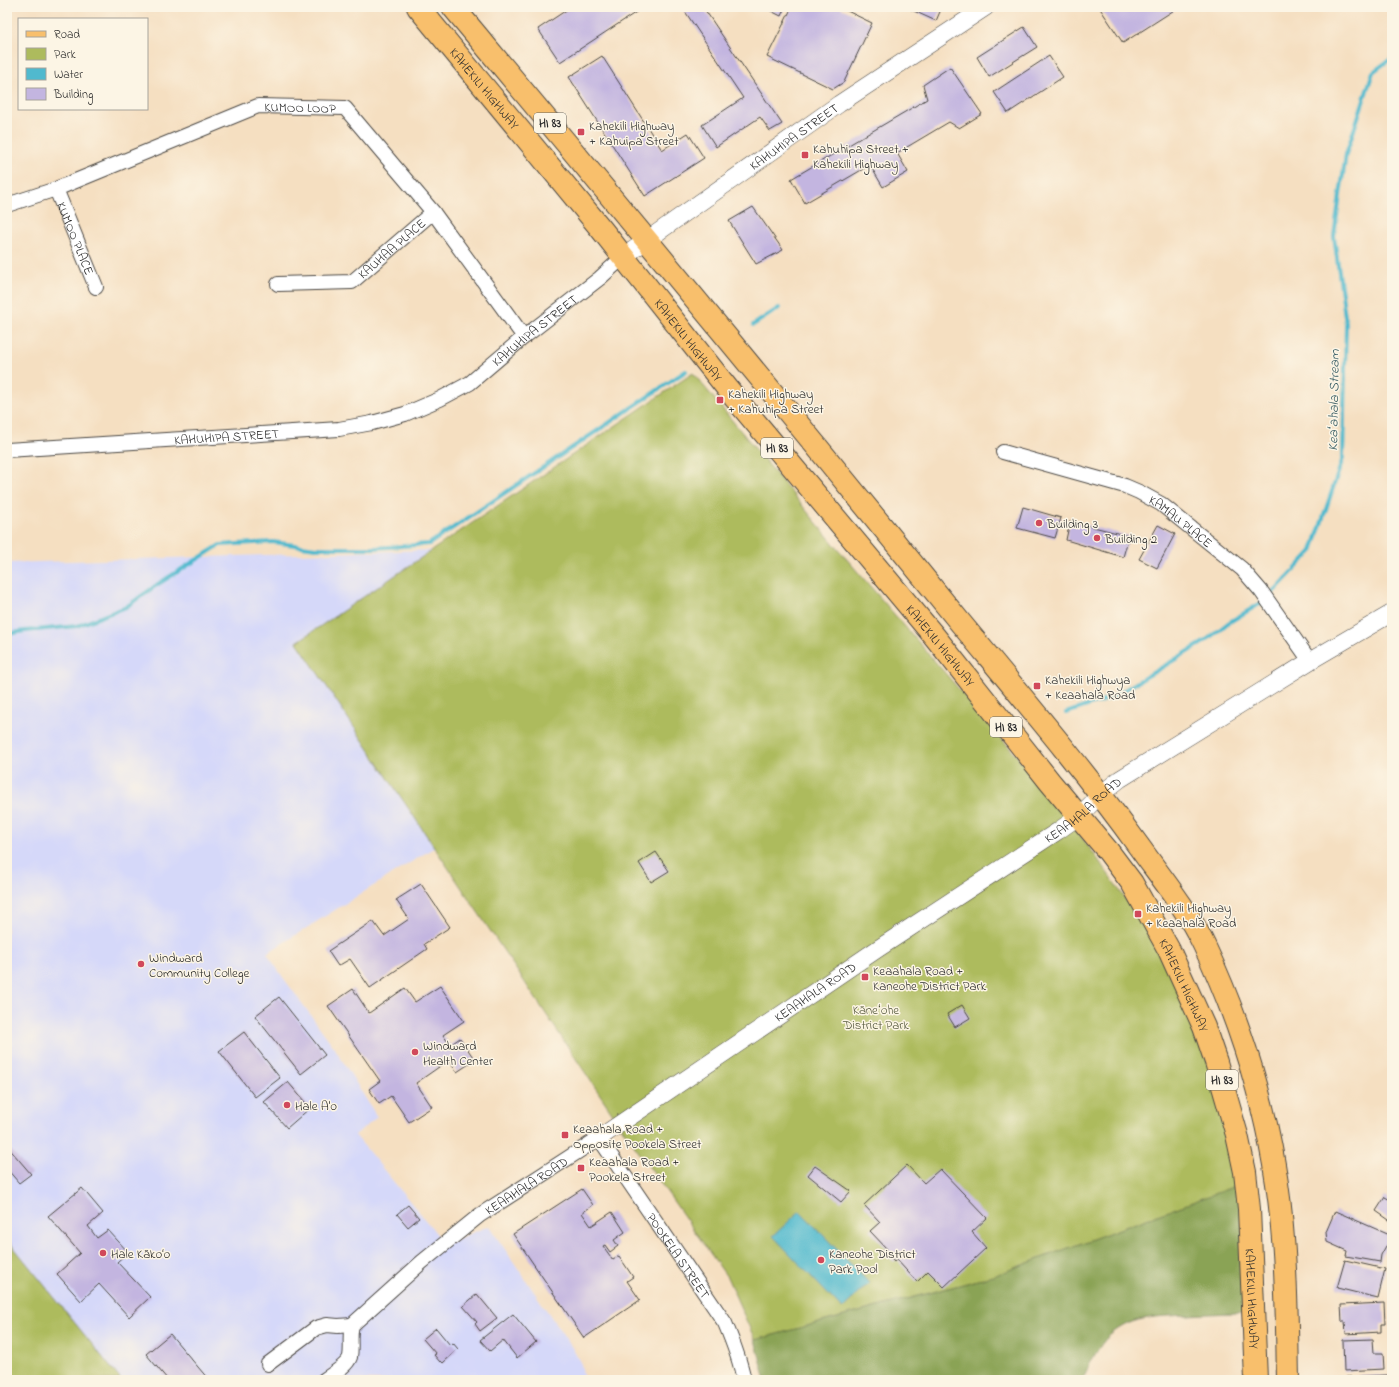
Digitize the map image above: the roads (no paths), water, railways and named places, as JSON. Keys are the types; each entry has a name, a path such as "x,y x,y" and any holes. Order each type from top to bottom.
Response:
{"main road":[{"name":"KAHEKILI HIGHWAY","path":"418,7 623,257 735,398 935,637 1050,782 1108,851 1132,883 1170,950 1204,1027 1233,1120 1245,1172 1249,1209 1256,1380"},
{"name":"KAHEKILI HIGHWAY","path":"453,7 647,239 1100,795 1172,890 1188,916 1217,974 1238,1028 1262,1109 1276,1175 1284,1242 1288,1380"}],"street":[{"name":"KAHUHIPA STREET","path":"7,450 339,429 372,423 405,414 440,399 470,382 647,239 839,104 986,7"},
{"name":"KUMOO LOOP","path":"7,205 56,189 258,106 345,108 433,212 524,337"},
{"name":"KUMOO PLACE","path":"56,189 96,287"},
{"name":"KAUHAA PLACE","path":"278,284 352,282 433,212"},
{"name":"KAMAU PLACE","path":"1003,452 1125,486 1150,498 1235,562 1249,576 1310,661"},
{"name":"KEAAHALA ROAD","path":"352,1325 422,1262 480,1215 599,1138 879,948 1079,816 1120,778 1310,661 1392,613"},
{"name":"POOKELA STREET","path":"599,1138 725,1324 738,1356 744,1380"},
{"path":"268,1364 316,1328 327,1325 352,1325 350,1335 350,1354 348,1361 324,1380"}],"water":[{"name":"Kaneohe District Park Pool","path":"800,1211 869,1283 842,1309 773,1236"}],"waterway":[{"name":"Keaʻahala Stream","path":"1066,713 1111,698 1204,642 1228,623 1266,600 1312,551 1343,458 1346,324 1334,236 1346,154 1373,72 1392,58"},
{"path":"753,325 779,308"},
{"path":"7,634 77,626 126,607 158,584 220,545 273,542 316,548 375,548 429,544 686,371"}],"place":[{"name":"Kahekili Highway + Kahuipa Street","path":"581,132"},
{"name":"Kahuhipa Street + Kahekili Highway","path":"805,155"},
{"name":"Kahekili Highway + Kahuhipa Street","path":"720,400"},
{"name":"Building 3","path":"1039,523"},
{"name":"Building 2","path":"1097,538"},
{"name":"Kahekili Highwya + Keaahala Road","path":"1037,686"},
{"name":"Kahekili Highway + Keaahala Road","path":"1138,914"},
{"name":"Windward Community College","path":"141,964"},
{"name":"Keaahala Road + Kaneohe District Park","path":"865,977"},
{"name":"Windward Health Center","path":"415,1052"},
{"name":"Hale A'o","path":"287,1105"},
{"name":"Keaahala Road + Opposite Pookela Street","path":"565,1135"},
{"name":"Keaahala Road + Pookela Street","path":"581,1168"},
{"name":"Hale Kāko‘o","path":"103,1253"},
{"name":"Kaneohe District Park Pool","path":"821,1260"}],"park label":[{"name":"Kāneʻohe District Park","path":"876,1016"}]}
